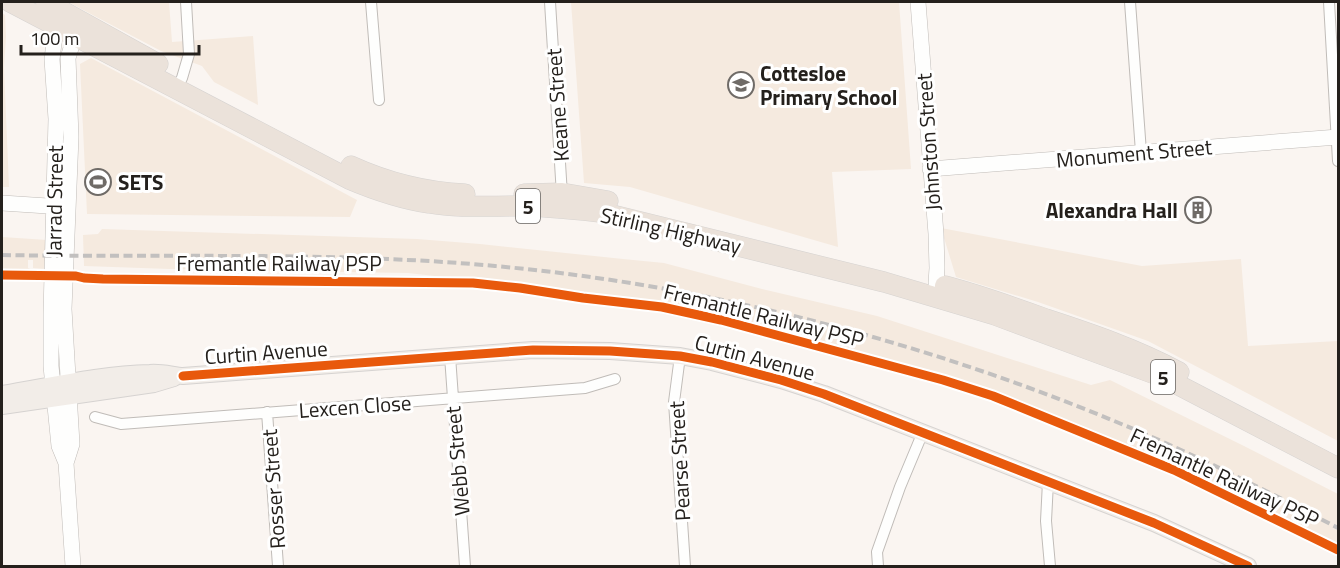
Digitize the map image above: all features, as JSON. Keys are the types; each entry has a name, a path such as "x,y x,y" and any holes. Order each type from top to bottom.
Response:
{"highway":[{"name":"Stirling Highway","path":"10,2 69,24 179,83 354,167 390,181 418,188 461,194 562,201 605,200 936,283 981,296 1139,352 1338,454"},
{"name":"Stirling Highway","path":"46,2 69,24"},
{"name":"Stirling Highway","path":"562,201 884,282 984,311 1163,377 1338,468"}],"main road":[{"name":"Curtin Avenue","path":"2,406 105,376 152,373 183,376 533,350 609,351 680,356 725,365 824,394 1154,523 1248,567"},
{"name":"Curtin Avenue","path":"2,394 28,390 62,390"}],"street":[{"path":"179,83 189,54 186,2"},
{"path":"371,2 378,100"},
{"name":"Keane Street","path":"550,2 562,201"},
{"name":"Johnston Street","path":"918,2 936,234 936,283"},
{"path":"1130,2 1141,152"},
{"path":"1329,2 1338,161"},
{"name":"Jarrad Street","path":"69,24 71,136 61,207 64,309 59,446 66,463 73,567"},
{"name":"Monument Street","path":"930,169 1338,137"},
{"path":"2,203 61,207"},
{"name":"Webb Street","path":"450,356 465,567"},
{"name":"Pearse Street","path":"680,356 674,402 685,567"},
{"name":"Lexcen Close","path":"95,417 121,424 585,388 615,379"},
{"name":"Rosser Street","path":"267,412 278,567"},
{"path":"878,567 877,552 923,432"},
{"path":"1048,482 1046,521 1050,567"}],"shaded area":[{"path":"68,2 169,2 172,42 253,36 258,105 214,82 202,66 161,51"},
{"name":"Cottesloe Primary School","path":"571,2 899,2 911,169 832,172 838,247 630,187 584,183"},
{"path":"2,13 5,15 6,37 4,68 9,187 2,187"},
{"path":"91,58 357,200 350,217 87,214 80,64"},
{"path":"941,228 1142,266 1241,259 1248,346 1338,341 1338,441 1148,341 1038,302 956,277"},
{"path":"102,229 417,239 664,263 877,316 1091,385 1110,380 1242,445 1338,494 1338,546 1204,479 1018,401 955,378 747,321 655,301 408,273 84,266 83,235 98,234"},
{"path":"2,237 47,240 46,269 33,268 33,260 28,260 30,272 2,272"}],"railway":[{"path":"2,255 310,257 433,261 578,275 742,304 823,323 903,346 983,371 1061,400 1189,454 1338,528"}],"cycle path":[{"name":"Fremantle Railway PSP","path":"2,275 76,276 103,279 473,283 662,307 721,320 943,380 993,396 1174,470 1338,550"},
{"path":"183,376 533,350 610,351 680,356 781,380 824,394 1154,523 1248,566"}],"place":[{"name":"Cottesloe Primary School","path":"741,85"},
{"name":"SETS","path":"98,182"},
{"name":"Alexandra Hall","path":"1198,210"}]}
